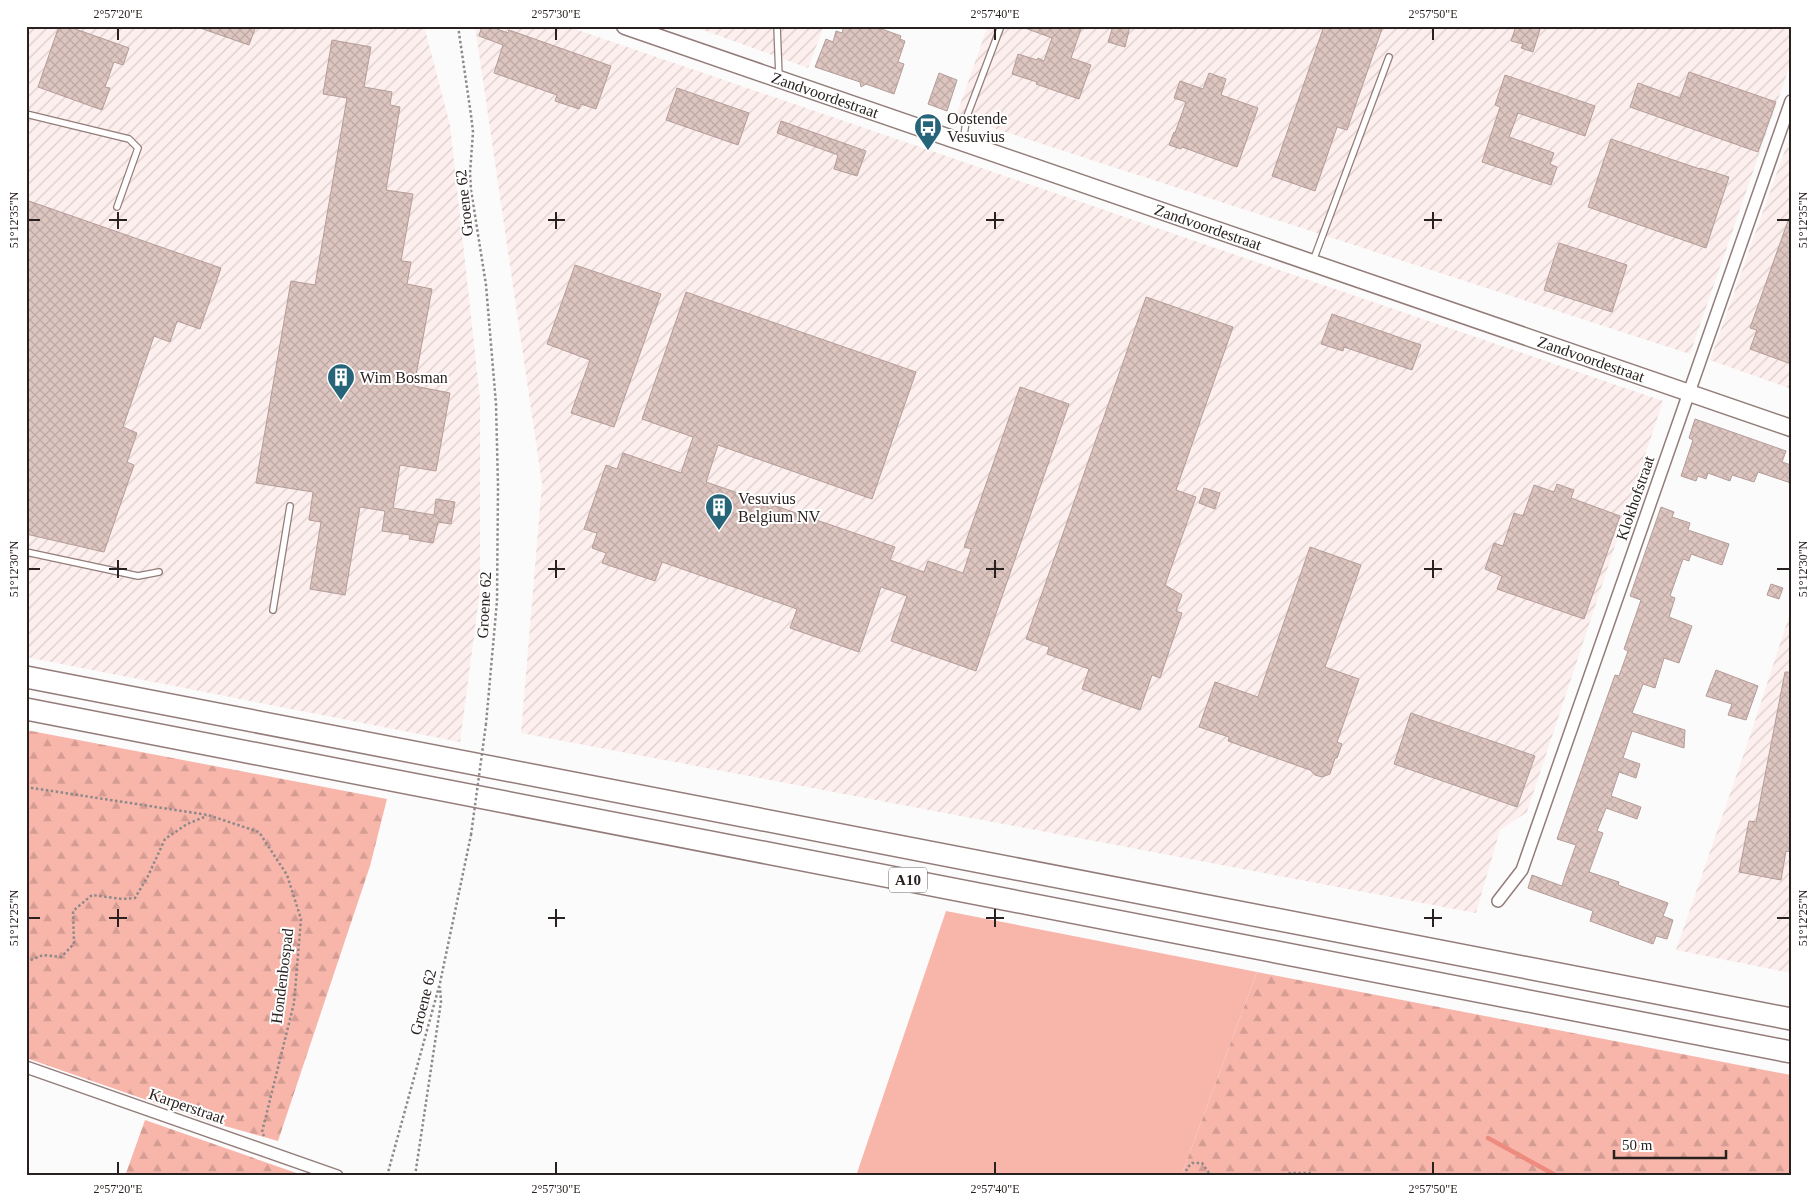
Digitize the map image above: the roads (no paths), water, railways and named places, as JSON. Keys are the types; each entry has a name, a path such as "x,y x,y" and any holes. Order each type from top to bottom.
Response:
{"highway":[{"name":"A10","path":"26,677 1791,1019"},
{"name":"A10","path":"26,709 1791,1052"}],"main road":[{"name":"Zandvoordestraat","path":"625,26 1791,428"}],"street":[{"name":"Klokhofstraat","path":"1498,901 1522,870 1791,100"},
{"name":"Karperstraat","path":"26,1067 337,1176"}],"lane":[{"path":"777,26 779,79"},
{"path":"963,143 967,116 1002,26"},
{"path":"1313,263 1389,57"},
{"path":"26,114 129,139 138,148 118,207"},
{"path":"273,610 290,506"},
{"path":"26,552 138,576 159,572"}],"waterway":[{"path":"1488,1138 1557,1176"}],"place":[{"name":"Oostende Vesuvius","path":"928,151"},
{"name":"Wim Bosman","path":"341,401"},
{"name":"Vesuvius Belgium NV","path":"719,531"}]}
